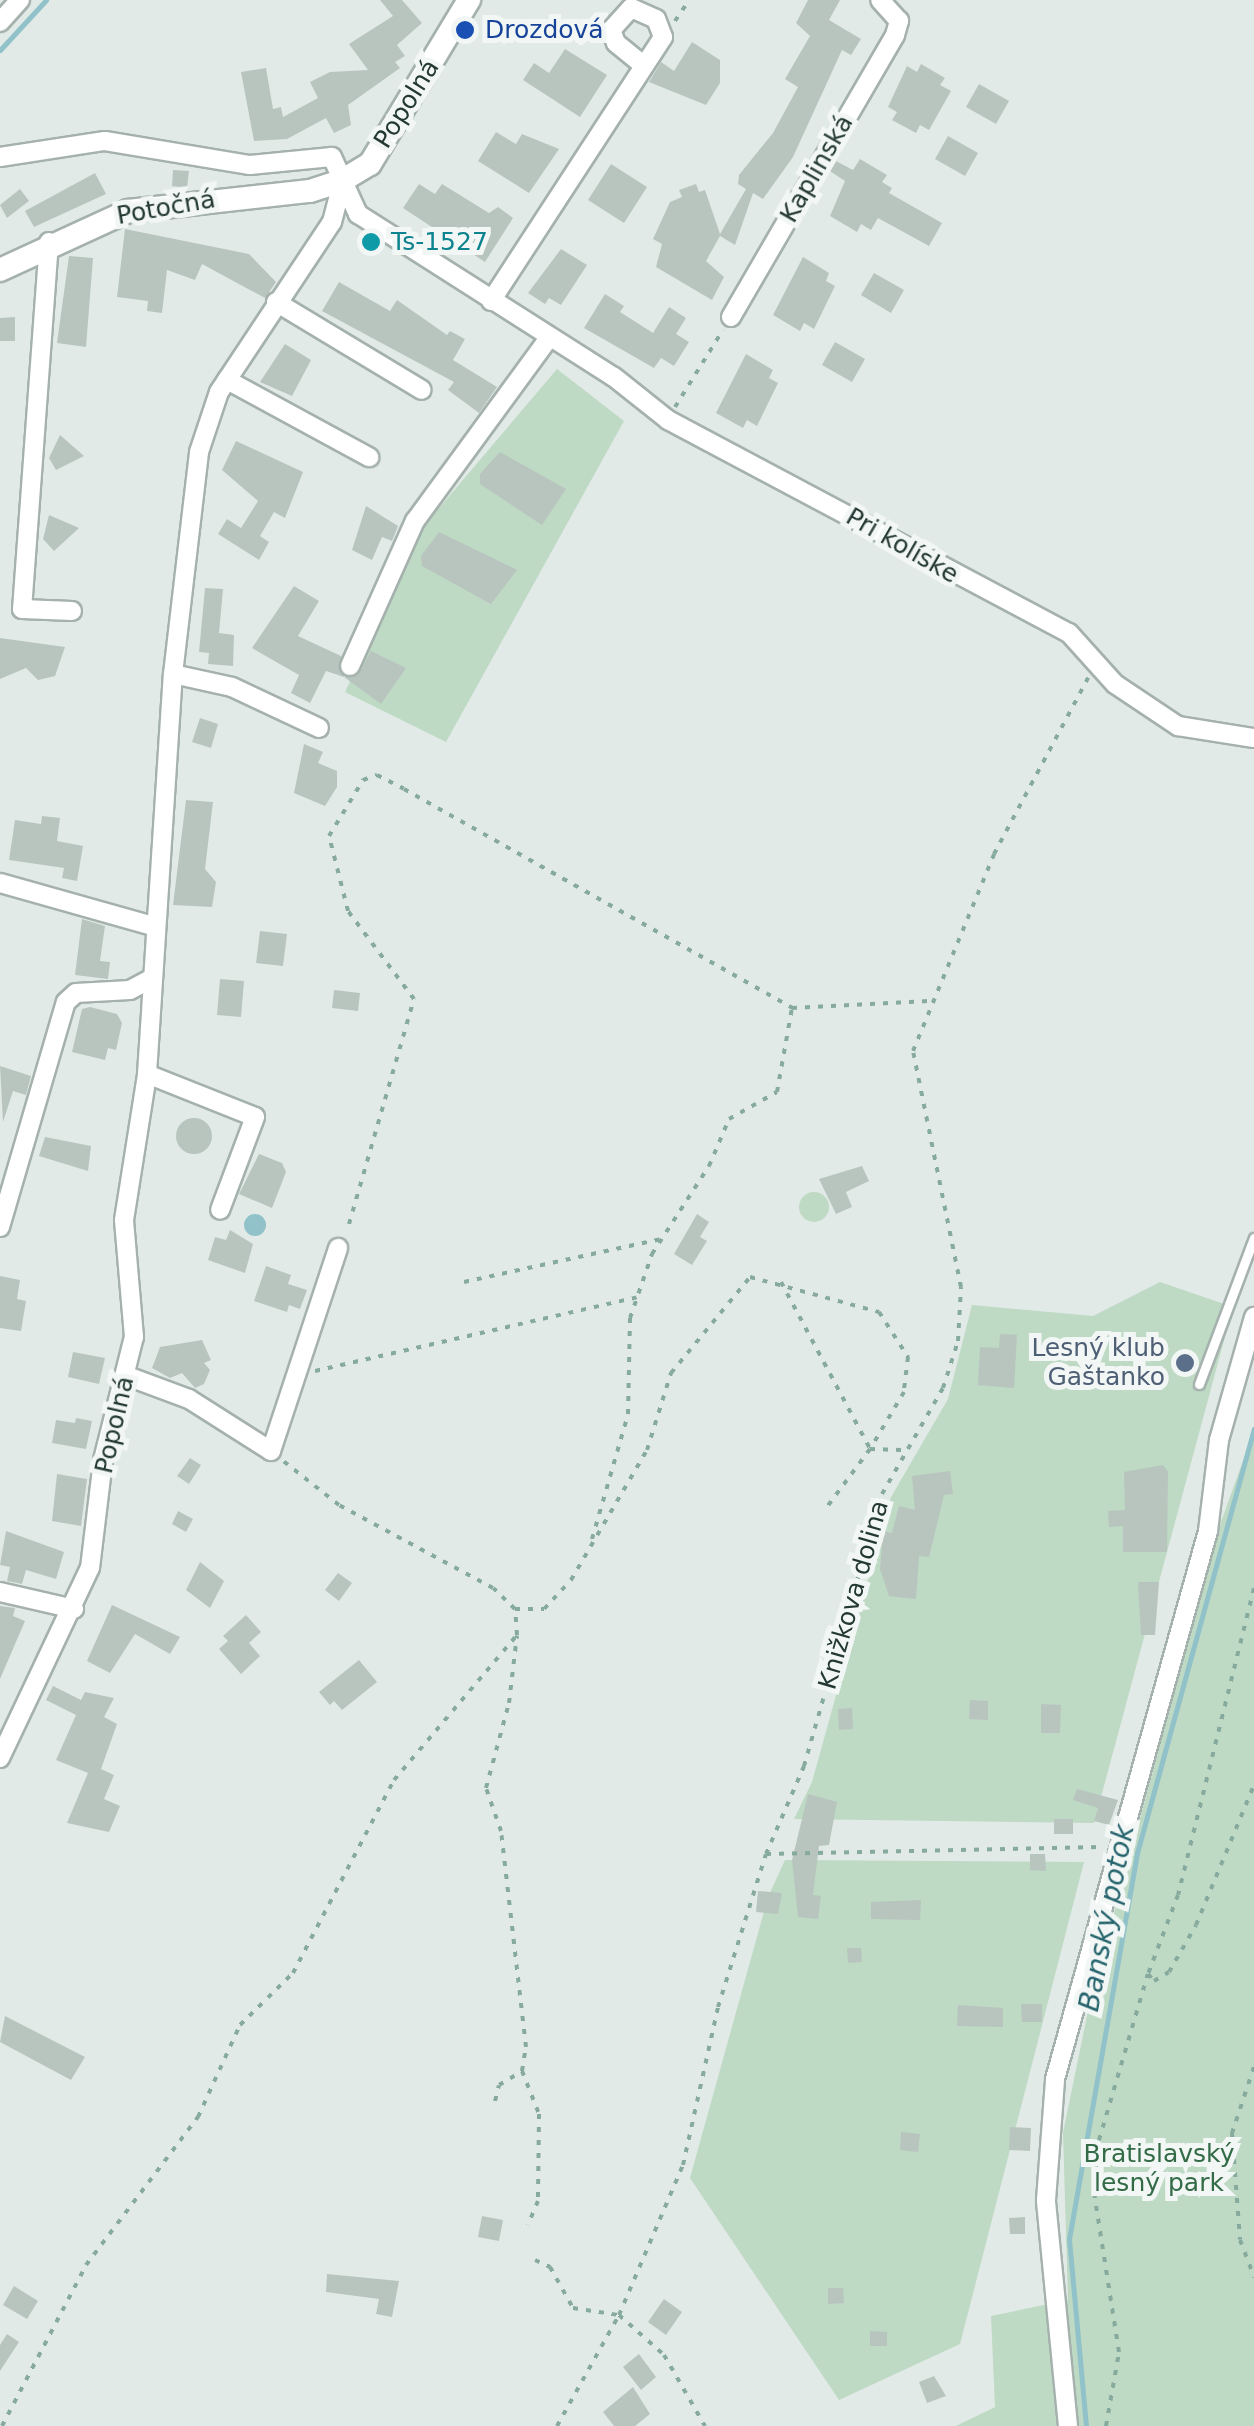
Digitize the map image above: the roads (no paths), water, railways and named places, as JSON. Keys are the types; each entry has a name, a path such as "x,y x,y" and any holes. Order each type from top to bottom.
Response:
{"street":[{"path":"0,22 20,0"},
{"name":"Popolná","path":"0,1758 74,1610 90,1568 103,1460 134,1337 124,1220 147,1074 153,926 173,674 199,452 227,380 332,222 343,180 370,164 469,0"},
{"name":"Kaplinská","path":"730,317 900,20 880,0"},
{"path":"490,301 644,66"},
{"path":"0,157 105,141 250,165 332,157 343,180"},
{"name":"Potočná","path":"0,269 49,242 158,204 310,191 343,180"},
{"name":"Pri kolíske","path":"343,180 358,214 668,420 1069,634 1096,665 1178,726 1254,738"},
{"path":"49,242 22,609 72,611"},
{"path":"276,302 422,390"},
{"path":"350,666 415,520 548,338"},
{"path":"227,380 368,456"},
{"path":"173,674 232,687 319,728"},
{"path":"0,883 153,926"},
{"path":"0,1227 66,1002 76,994 130,990 152,978"},
{"path":"147,1074 255,1117 220,1210"},
{"path":"127,1376 189,1399 271,1451 338,1248"},
{"path":"1068,2426 1047,2213 1048,2130 1063,2040 1208,1530 1219,1440 1254,1317"},
{"path":"0,1592 74,1610"}],"lane":[{"path":"1199,1384 1254,1238"}],"water":[{"path":"255,1214 263,1217 263,1233 255,1236 247,1233 244,1225 247,1217"}],"waterway":[{"path":"0,50 46,0"},
{"name":"Banský potok","path":"1086,2426 1069,2239 1137,1853 1254,1429"}],"place":[{"name":"Drozdová","path":"465,30"},
{"name":"Ts-1527","path":"371,242"},
{"name":"Lesný klub Gaštanko","path":"1185,1363"}],"park label":[{"name":"Bratislavský lesný park","path":"1159,2170"}]}
